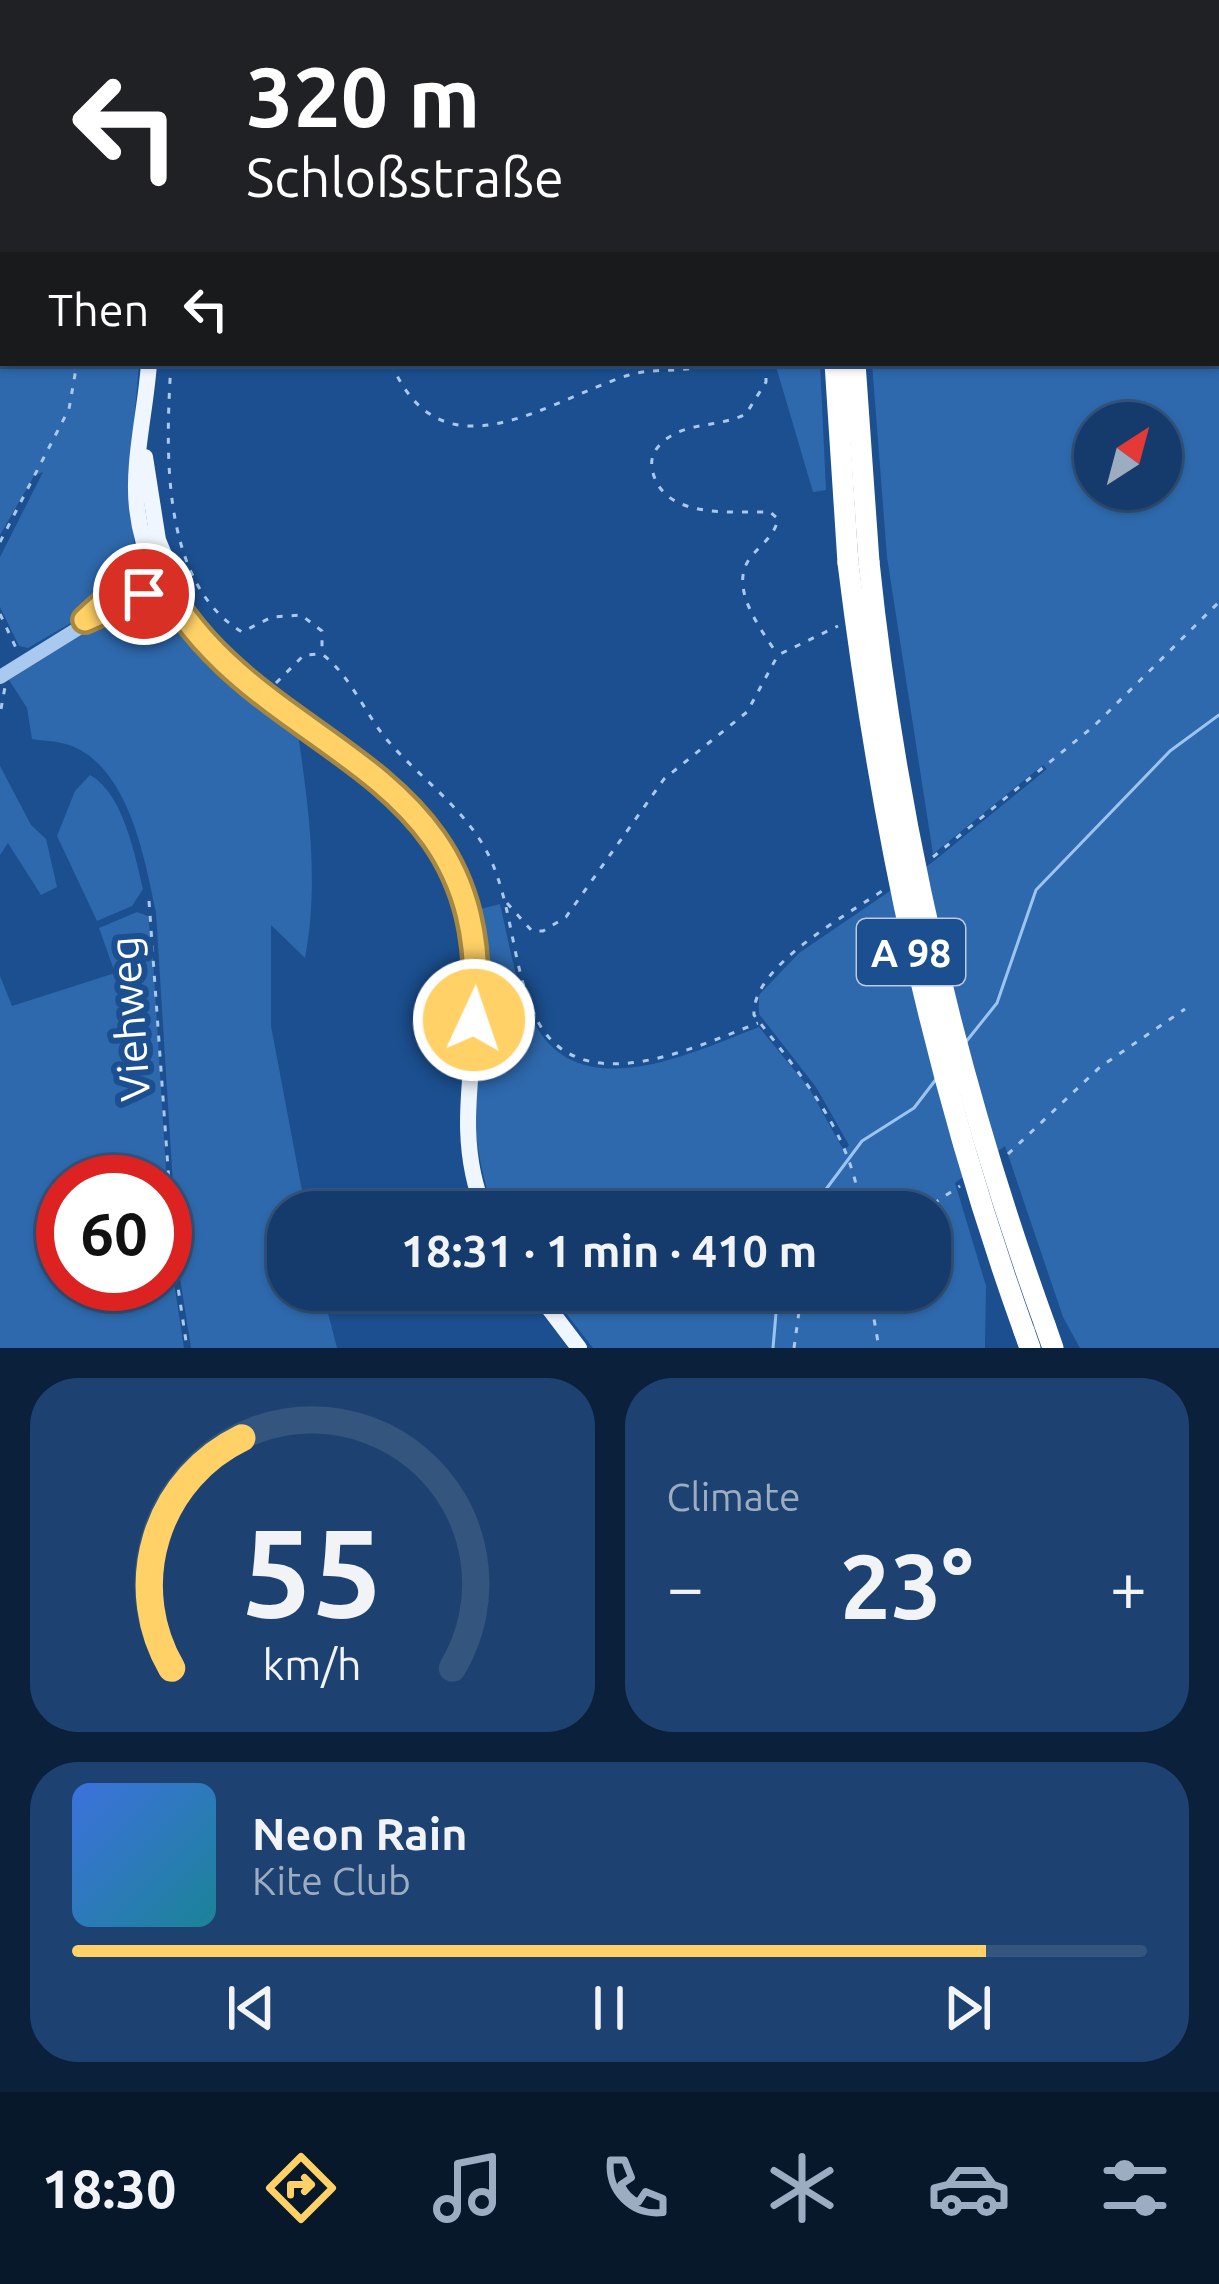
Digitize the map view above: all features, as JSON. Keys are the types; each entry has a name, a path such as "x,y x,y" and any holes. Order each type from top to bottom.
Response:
{"highway":[{"name":"A 98","path":"835,366 858,562 938,976 1033,1335 1053,1348"},
{"name":"A 98","path":"855,366 858,562"}],"main road":[{"path":"149,366 136,494 140,530 173,602 263,696 406,801 456,878 478,975 466,1146 479,1191"},
{"path":"143,444 158,540 194,627"},
{"path":"154,566 158,540"},
{"path":"551,1311 579,1348"}],"street":[{"path":"2,675 132,595 154,566"},
{"path":"85,620 134,575 154,566"},
{"path":"132,595 173,602"}],"path":[{"path":"0,542 69,409 76,366"},
{"path":"171,366 170,463 184,553 227,623 242,632 272,617 302,615 322,631 322,654 386,739 454,808 488,854 506,901 536,1018 565,1048 624,1065 668,1058 760,1022"},
{"path":"394,366 411,399 428,414 479,429 556,406 625,376 690,366"},
{"path":"766,366 766,382 746,414 677,432 654,452 651,465 664,495 678,503 729,514 770,512 778,519 768,540 746,562 743,585 749,609 778,656"},
{"path":"920,866 1094,726 1219,602"},
{"path":"0,614 24,661"},
{"path":"506,901 532,931 543,932 566,917 664,778 747,712 778,656 838,626"},
{"path":"263,696 304,656 322,654"},
{"path":"2,675 2,709"},
{"path":"857,1191 850,1160 812,1087 760,1022 753,1003 766,979 798,949 901,879"},
{"name":"Viehweg","path":"149,901 175,1267 187,1348"},
{"path":"1010,1153 1100,1067 1185,1009"},
{"path":"794,1348 799,1311"},
{"path":"872,1311 879,1348"}],"shaded area":[{"path":"0,366 139,366 130,471 135,555 120,577 69,624 28,648 19,646 0,607 0,557 43,472 34,476 0,535"},
{"path":"776,366 820,366 826,490 813,492"},
{"path":"872,366 1219,366 1219,1348 1080,1348 1063,1317 1005,1146 955,1183 986,1286 985,1348 593,1348 564,1311 951,1311 951,1191 488,1191 473,1103 473,911 500,904 522,992 533,1020 552,1047 577,1063 638,1067 759,1027 809,1088 844,1151 849,1145 816,1087 759,1014 759,995 799,953 934,861 1047,769 1043,765 933,854 887,557"},
{"path":"145,603 154,605 169,616 220,678 298,734 311,846 309,930 305,958 271,925 271,1026 302,1191 267,1191 267,1311 327,1311 337,1348 191,1348 185,1311 192,1311 192,1155 171,1155 156,913 139,842 120,793 90,756 65,744 32,739 27,708 9,680 84,632"},
{"path":"0,766 31,825 46,839 57,887 41,895 8,843 0,855"},
{"path":"90,775 119,810 143,889 132,906 97,921 57,836 75,791"},
{"path":"137,912 148,916 165,1155 36,1155 36,1311 178,1311 184,1348 0,1348 0,976 12,1006 115,973 99,928"}],"waterway":[{"path":"965,1043 997,1003 1036,890 1170,751 1219,715"},
{"path":"825,1191 862,1141 914,1108 937,1078"},
{"path":"773,1348 776,1311"}],"route":[{"path":"144,594 132,595 85,620 134,575 154,566 178,609 228,666 263,696 375,773 424,822 442,849 468,911 478,975 474,1020"}]}
